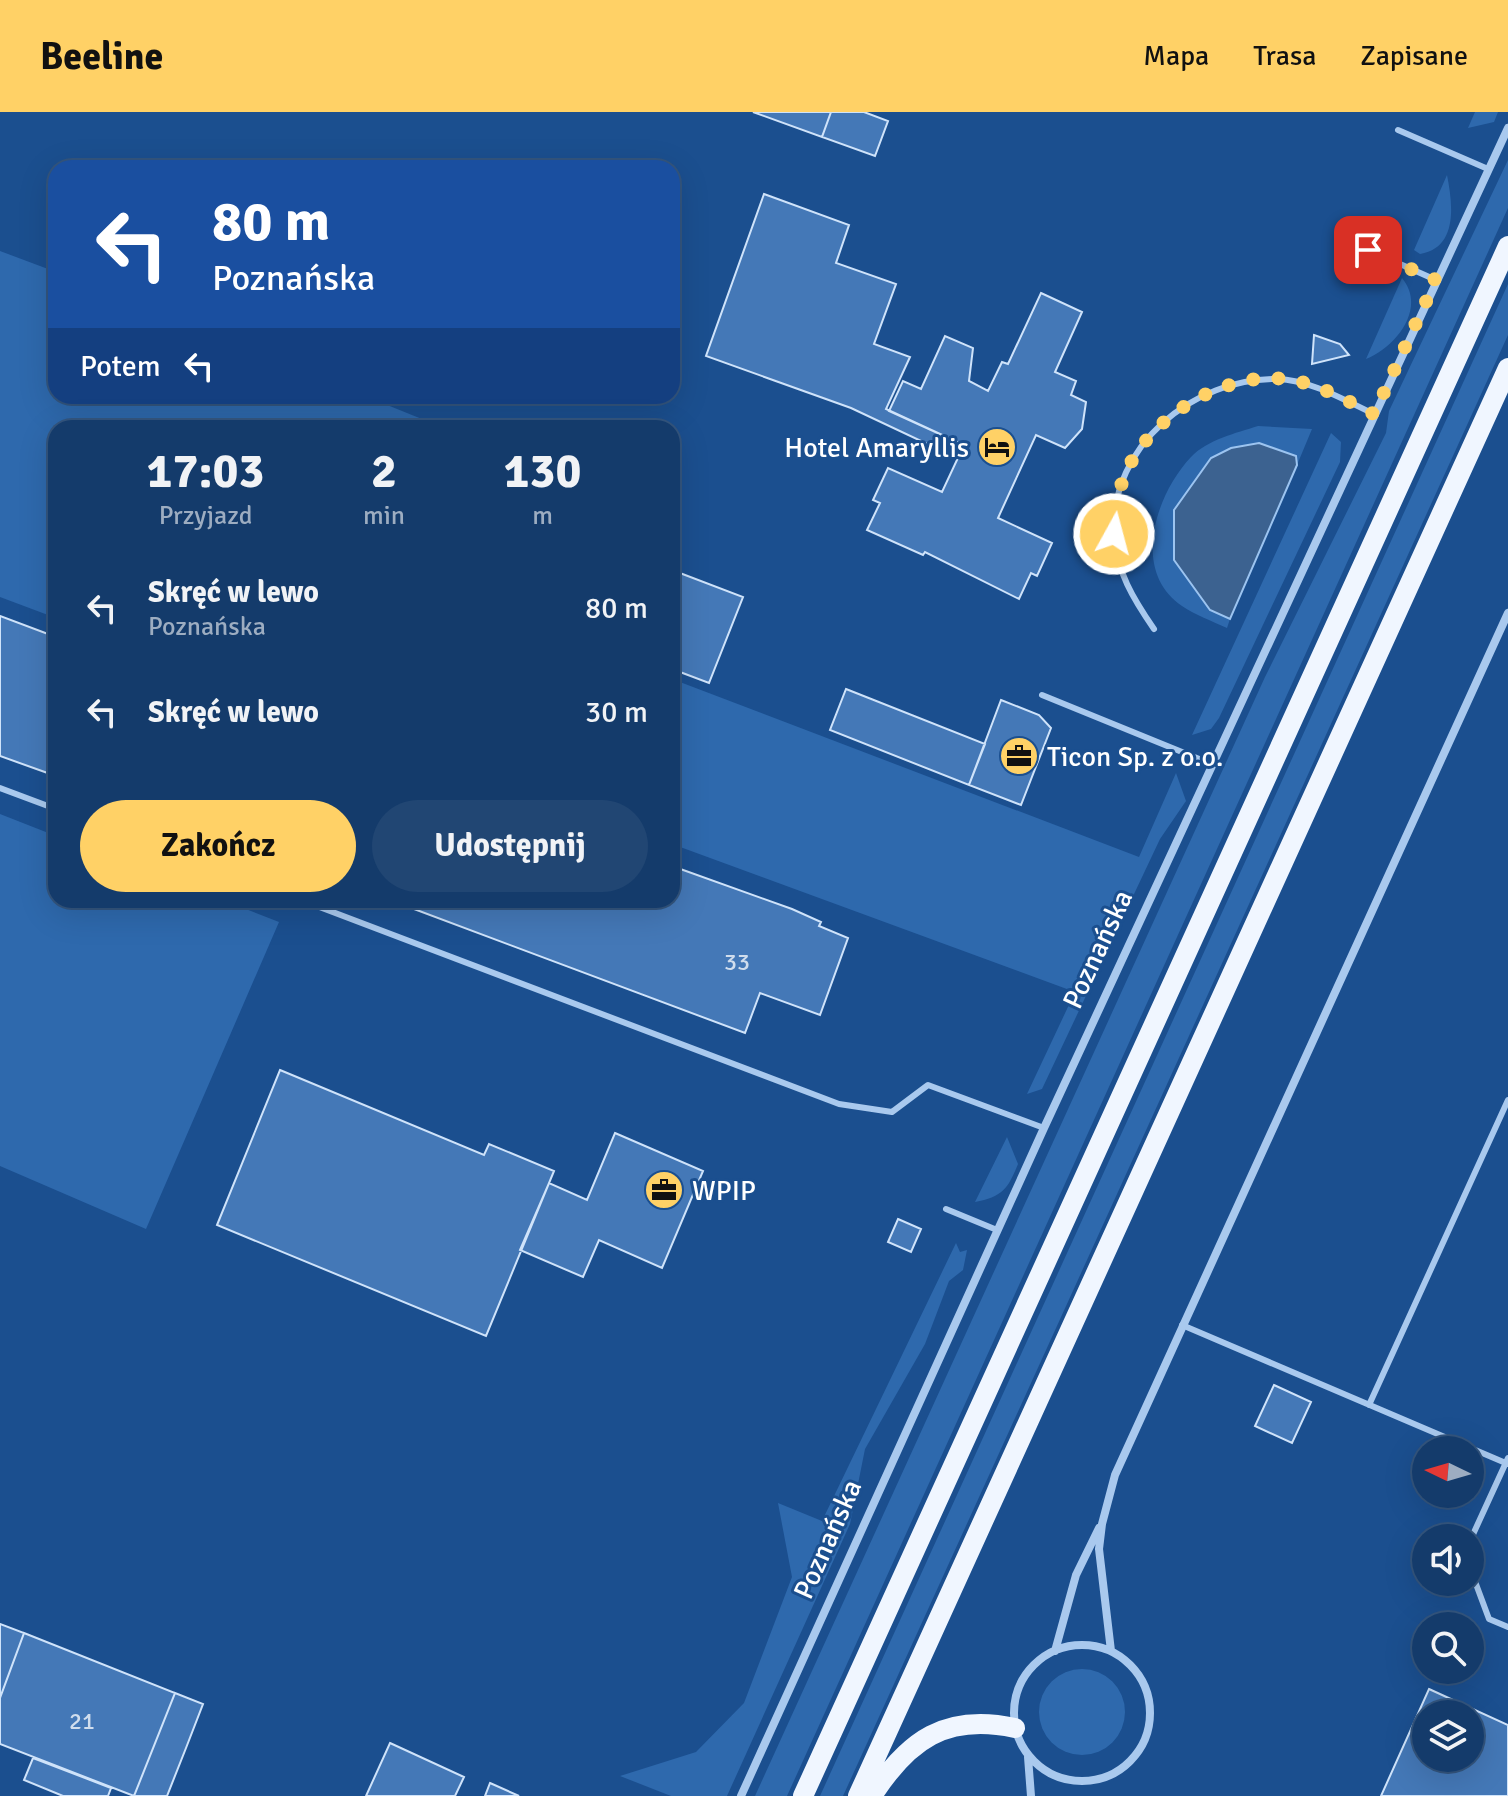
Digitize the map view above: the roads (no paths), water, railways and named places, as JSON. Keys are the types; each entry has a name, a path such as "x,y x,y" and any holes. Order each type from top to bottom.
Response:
{"main road":[{"path":"803,1796 1508,246"},
{"path":"858,1796 1508,368"},
{"path":"872,1796 904,1752 929,1735 982,1724 1015,1728"}],"street":[{"name":"Poznańska","path":"741,1796 997,1230 1508,128"},
{"path":"1055,1651 1076,1575 1102,1524 1115,1475 1508,613"},
{"path":"1102,1524 1100,1574 1111,1651"},
{"path":"1028,1756 1046,1772 1069,1781 1094,1781 1117,1772 1135,1756 1147,1734 1150,1710 1144,1685 1130,1665 1111,1651 1092,1646 1055,1651 1035,1663 1021,1682 1014,1705 1015,1728 1028,1756 1031,1796"}],"lane":[{"path":"1398,130 1488,169"},
{"path":"1346,240 1436,280"},
{"path":"1154,629 1127,588 1114,534 1121,485 1148,435 1187,402 1235,384 1275,379 1301,382 1374,414"},
{"path":"1042,695 1214,765"},
{"path":"0,788 48,806"},
{"path":"322,908 839,1104 892,1112 928,1085 1044,1128"},
{"path":"1369,1405 1508,1100"},
{"path":"946,1209 997,1230"},
{"path":"1182,1325 1507,1462 1478,1524"},
{"path":"1480,1596 1489,1619 1508,1627"}],"place":[{"name":"Hotel Amaryllis","path":"997,447"},
{"name":"Ticon Sp. z o.o.","path":"1019,756"},
{"name":"WPIP","path":"664,1190"}]}
